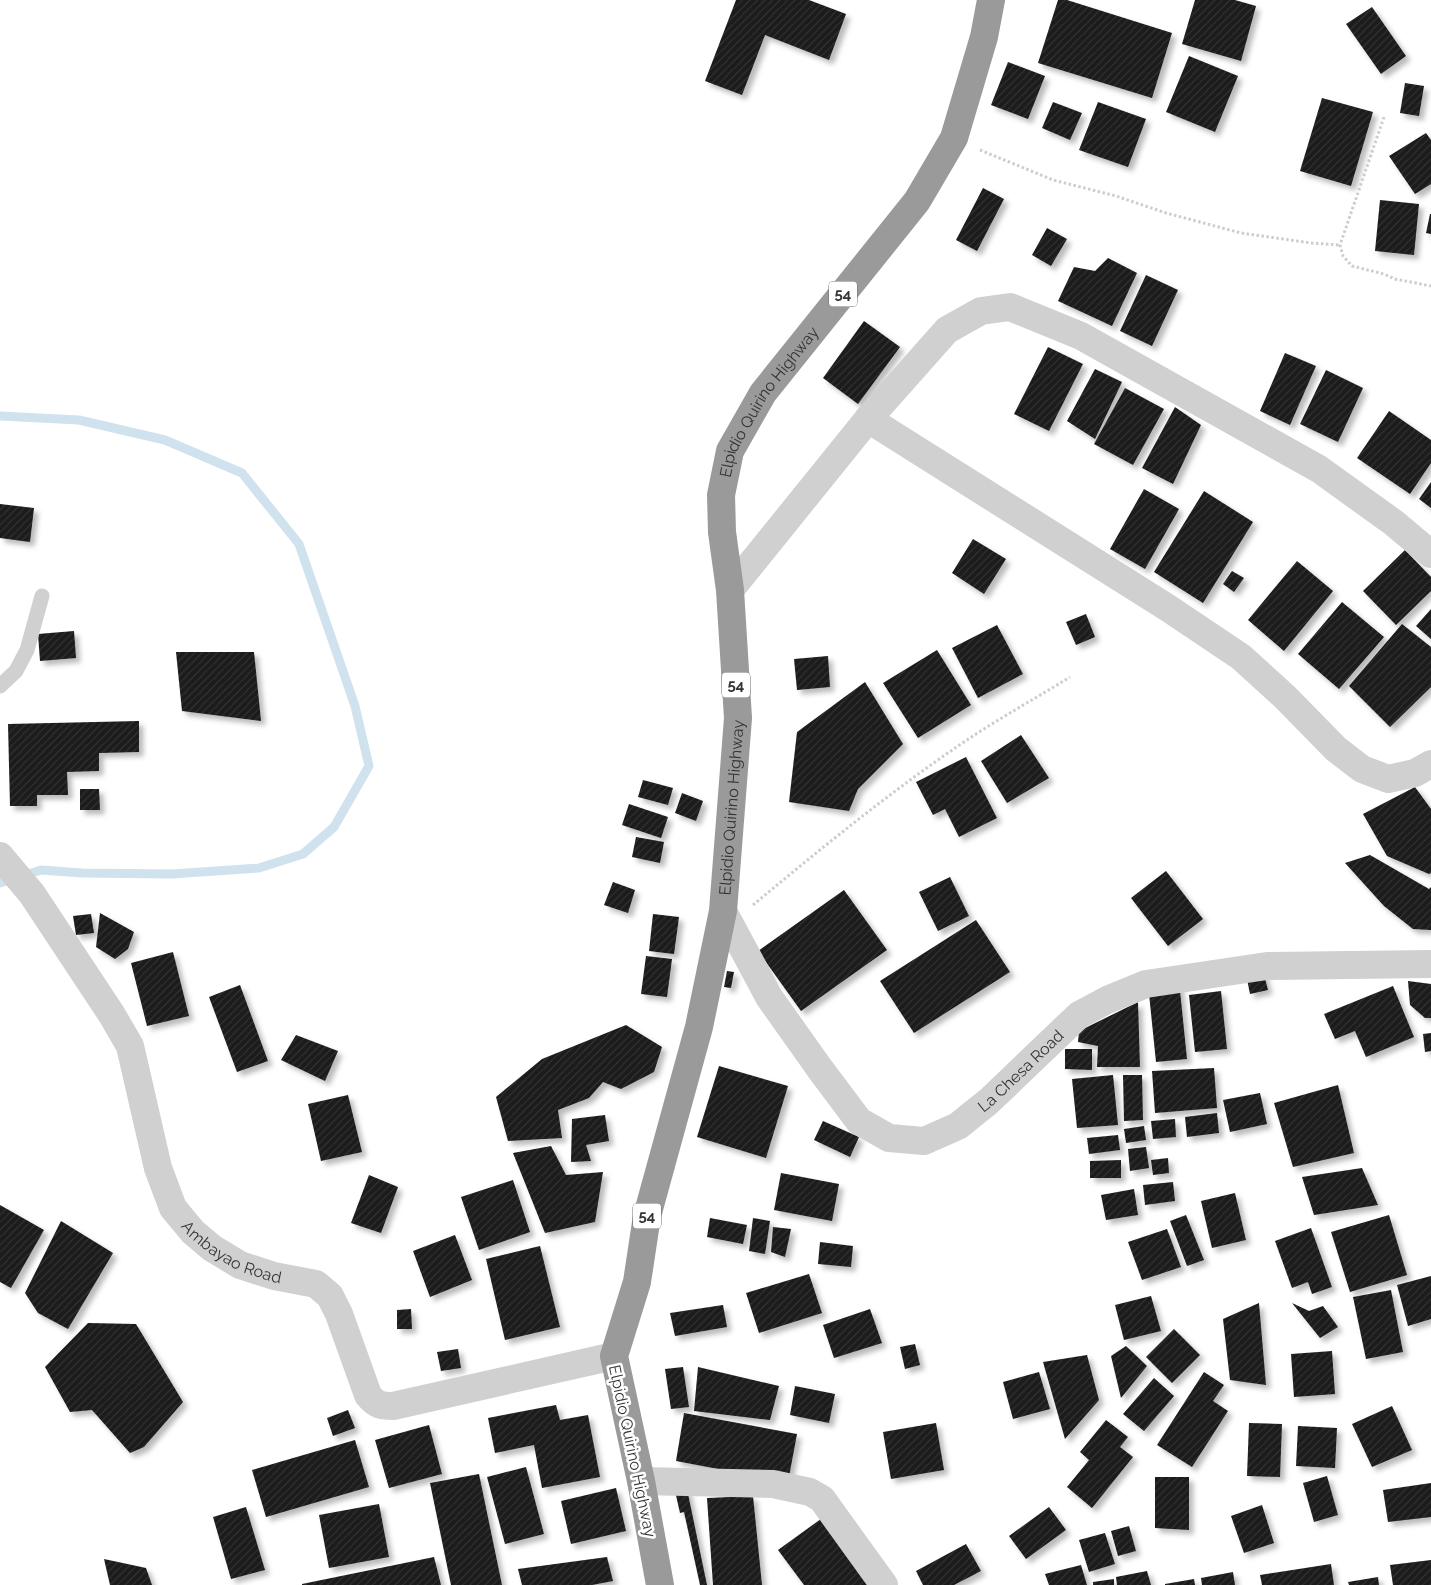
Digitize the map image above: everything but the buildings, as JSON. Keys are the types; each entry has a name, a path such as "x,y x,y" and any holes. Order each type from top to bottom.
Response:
{"highway":[{"name":"Elpidio Quirino Highway","path":"660,1585 614,1356 637,1282 647,1216 727,918 738,718 730,590 722,532 721,495 730,451 763,394 916,201 954,138 984,36 991,0"}],"street":[{"path":"730,590 868,419 947,330 981,311 1010,307 1081,336 1318,469 1394,523 1431,554"},
{"path":"868,419 1168,608 1241,657 1285,697 1336,749 1362,769 1388,779 1414,773 1431,764"},
{"name":"Ambayao Road","path":"0,856 32,894 112,1015 130,1046 158,1168 173,1208 193,1232 212,1248 240,1264 274,1276 316,1284 330,1296 339,1314 368,1395 375,1403 382,1406 393,1406 614,1356"},
{"name":"La Chesa Road","path":"727,918 769,997 859,1120 889,1138 924,1141 958,1126 989,1101 1080,1015 1106,1000 1146,984 1268,966 1431,964"},
{"path":"640,1481 773,1484 810,1492 822,1499 884,1585"}],"lane":[{"path":"0,686 16,671 23,657 42,596"}],"path":[{"path":"1384,117 1340,245 1342,256 1352,266 1384,274 1395,279 1431,286"},
{"path":"954,138 1054,180 1116,196 1175,216 1241,233 1311,243 1340,245"},
{"path":"727,918 973,736 1070,677"}],"waterway":[{"path":"0,416 79,420 165,440 242,473 299,544 355,706 369,766 334,827 303,854 259,868 172,874 82,873 41,870 0,883"}]}
